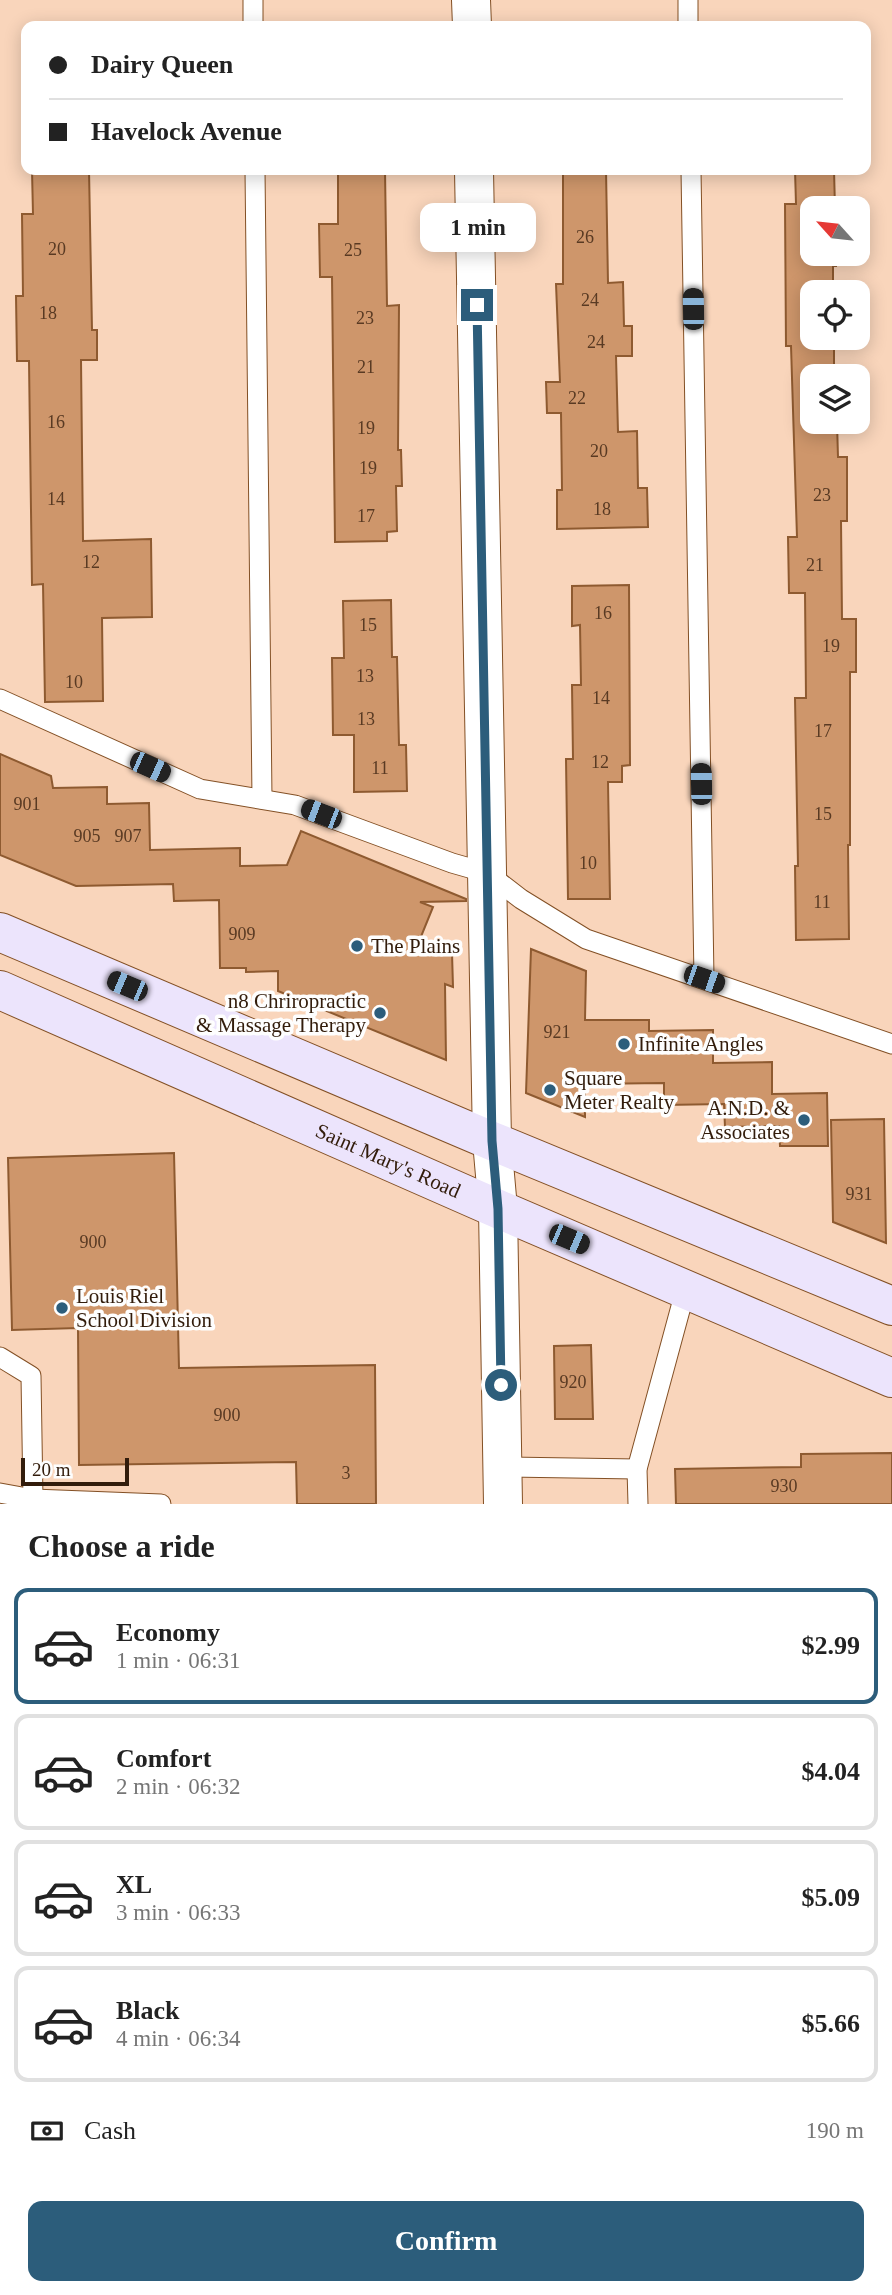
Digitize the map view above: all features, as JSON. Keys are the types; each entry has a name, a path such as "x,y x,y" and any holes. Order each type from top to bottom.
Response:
{"main road":[{"path":"0,932 492,1141 892,1306"},
{"name":"Saint Mary's Road","path":"0,990 498,1209 892,1378"}],"street":[{"path":"471,0 472,21"},
{"path":"474,175 492,1141 498,1209 503,1486"}],"lane":[{"path":"253,0 253,21"},
{"path":"688,0 688,21"},
{"path":"255,175 262,799"},
{"path":"691,175 704,979"},
{"path":"0,699 200,789 295,804 452,863 487,873 521,899 586,939 892,1044"},
{"path":"638,1504 637,1469 685,1288"},
{"path":"0,1357 31,1376 33,1501"},
{"path":"503,1486 637,1469"},
{"path":"0,1493 33,1501 161,1504"}],"building":[{"path":"32,175 89,175 92,330 97,330 97,360 81,360 83,541 151,539 152,617 102,618 103,701 45,702 43,584 32,585 29,361 17,361 16,296 23,296 22,214 33,214"},
{"path":"338,175 385,175 387,306 399,305 398,450 401,450 402,486 396,486 397,531 387,532 387,541 335,542 332,277 320,277 319,224 338,224"},
{"path":"563,175 606,175 608,283 623,282 624,326 632,326 632,356 616,356 618,432 637,431 638,488 647,488 648,527 557,529 557,490 562,490 561,413 547,413 546,382 560,382 556,284 563,284"},
{"path":"795,175 834,175 835,196 800,196 800,266 833,266 833,280 800,280 800,350 834,350 834,364 800,364 800,434 837,434 838,457 847,457 847,521 841,521 842,619 856,619 856,672 850,672 849,939 796,940 795,866 798,866 795,698 806,698 805,593 789,593 788,537 797,537 791,346 786,346 785,204 796,204"},
{"path":"629,585 630,765 622,766 622,782 608,782 610,899 568,899 566,759 573,759 572,685 581,685 580,625 572,626 572,586"},
{"path":"391,600 392,657 397,657 399,745 406,745 407,791 354,792 354,735 333,735 332,658 344,658 343,601"},
{"path":"0,754 51,776 53,788 107,787 107,804 149,803 150,850 240,848 240,866 287,865 301,831 466,899 420,902 433,907 420,939 452,953 453,987 445,984 446,1060 278,991 278,971 246,972 246,968 220,968 219,900 174,901 173,884 76,886 0,855"},
{"path":"531,949 586,971 585,1020 649,1020 649,1031 713,1030 713,1063 772,1062 772,1094 827,1093 828,1146 780,1146 779,1126 725,1127 724,1104 664,1105 664,1083 585,1084 585,1117 526,1093"},
{"path":"884,1119 886,1243 833,1222 831,1120"},
{"path":"174,1153 179,1368 375,1365 376,1504 297,1504 296,1462 79,1465 78,1328 12,1330 8,1158"},
{"path":"591,1345 593,1419 555,1419 554,1346"},
{"path":"892,1453 892,1504 676,1504 675,1469 801,1467 801,1454"}],"place":[{"name":"The Plains","path":"357,946"},
{"name":"n8 Chriropractic & Massage Therapy","path":"380,1013"},
{"name":"Infinite Angles","path":"624,1044"},
{"name":"Square Meter Realty","path":"550,1090"},
{"name":"A.N.D. & Associates","path":"804,1120"},
{"name":"Louis Riel School Division","path":"62,1308"}],"route":[{"path":"477,305 492,1141 498,1209 501,1385"}]}
